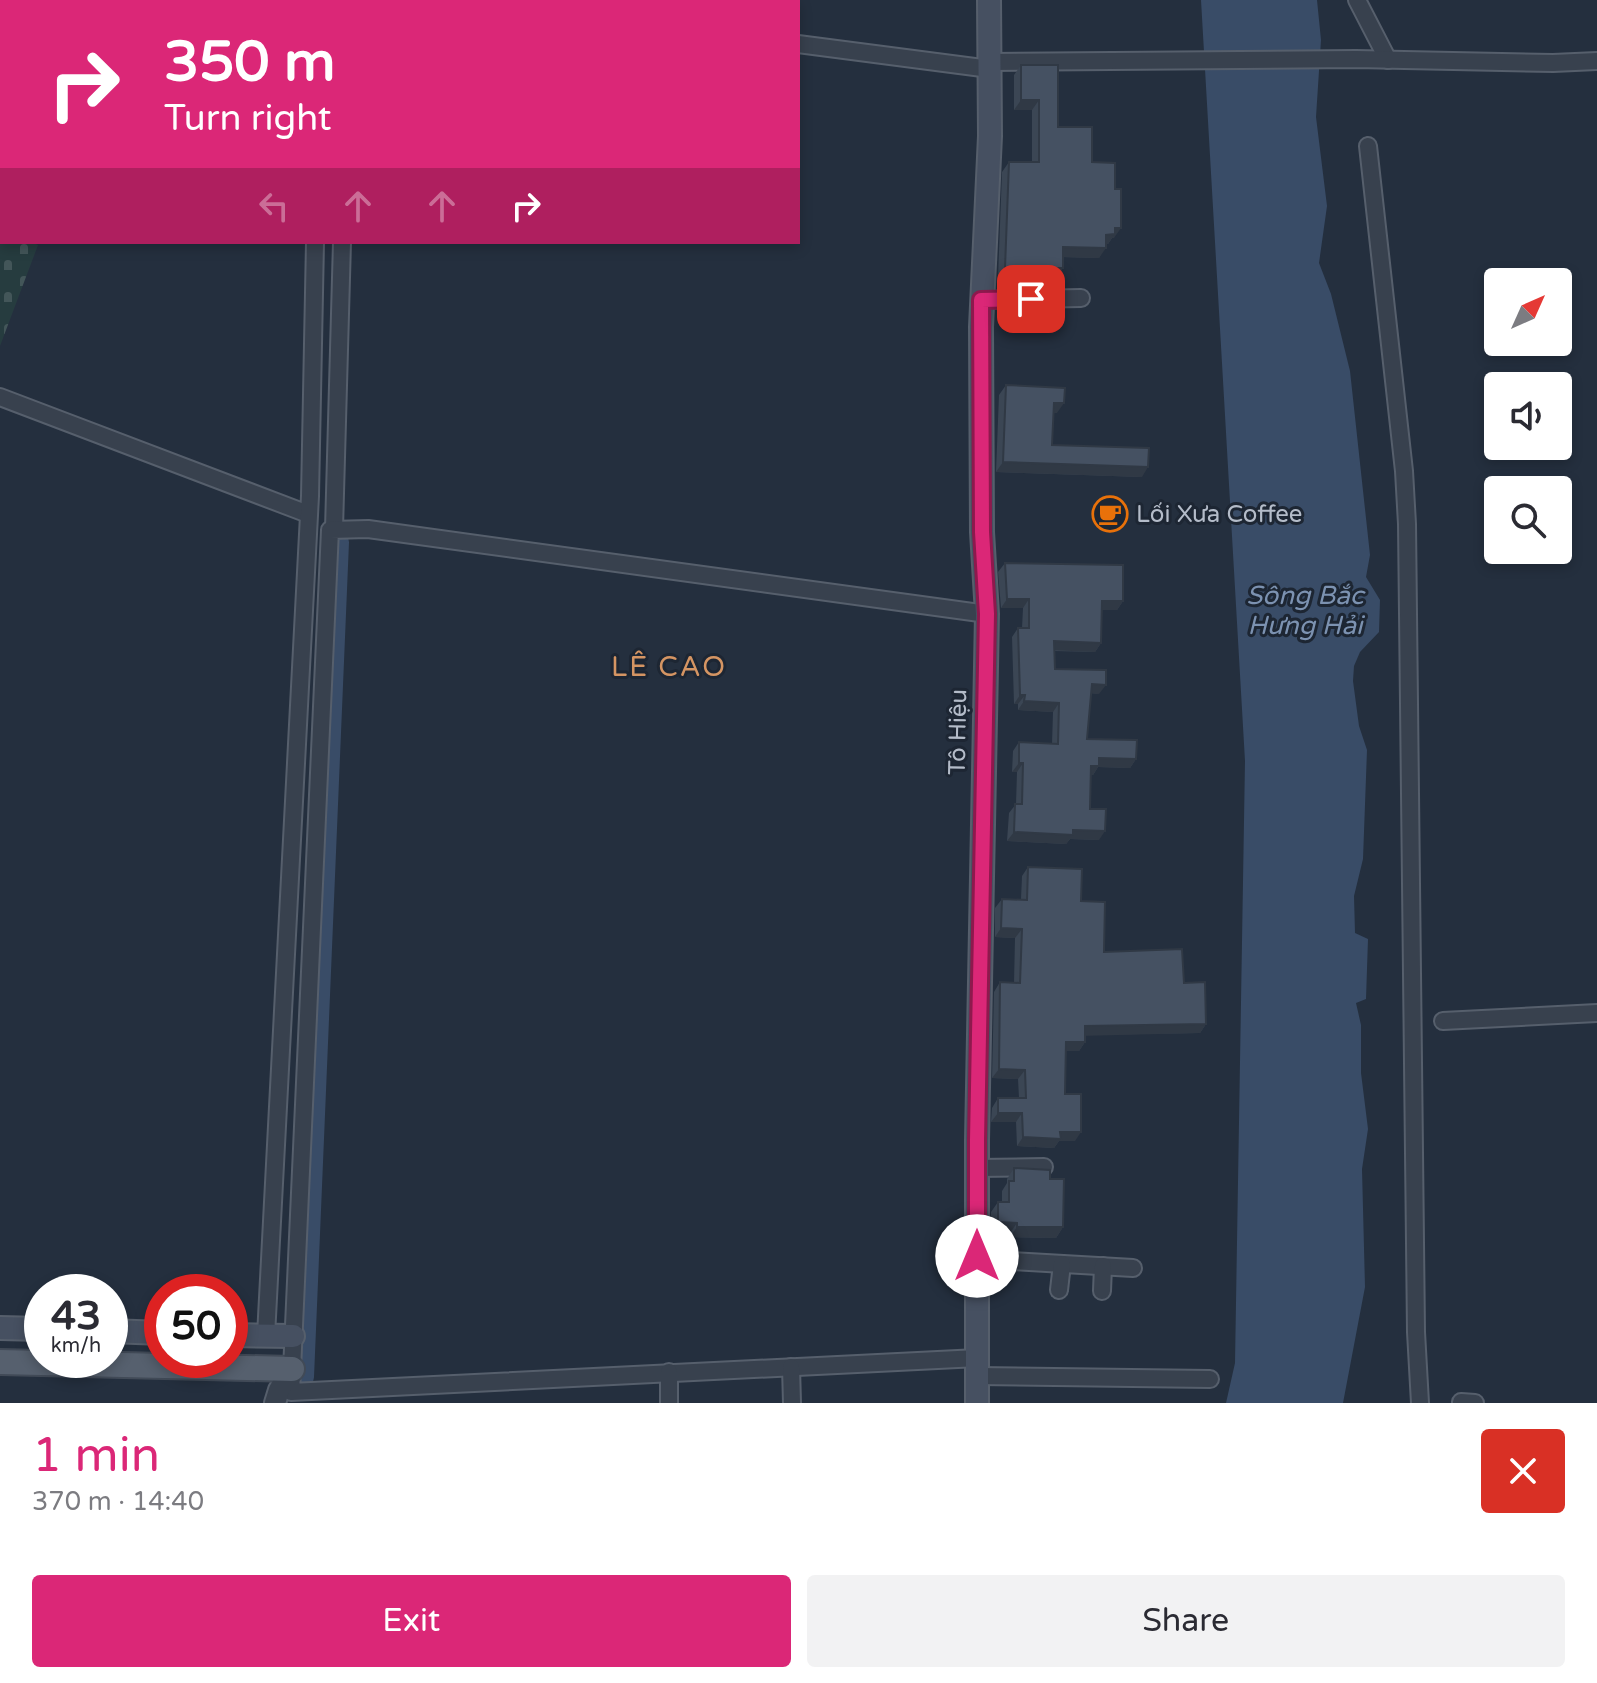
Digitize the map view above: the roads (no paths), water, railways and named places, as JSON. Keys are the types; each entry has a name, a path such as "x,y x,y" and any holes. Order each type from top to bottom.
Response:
{"main road":[{"name":"Tô Hiệu","path":"977,1403 977,1168 987,614 982,532 981,300 990,136 989,0"},
{"path":"0,1328 24,1329"},
{"path":"248,1336 293,1336"},
{"path":"0,1362 287,1392"}],"street":[{"path":"1357,0 1388,60"},
{"path":"800,44 990,65 1356,59 1597,61"},
{"path":"1368,146 1404,463 1408,537 1416,1332 1420,1403"},
{"path":"266,1336 307,545 315,244"},
{"path":"334,529 342,244"},
{"path":"981,300 1081,298"},
{"path":"0,397 308,514"},
{"path":"987,614 368,529 330,530 293,1336 287,1392 791,1367 978,1367 1210,1379"},
{"path":"307,545 329,546"},
{"path":"1443,1021 1597,1013"},
{"path":"977,1168 1044,1167"},
{"path":"977,1259 1133,1268"},
{"path":"1059,1290 1062,1264"},
{"path":"1102,1291 1103,1266"},
{"path":"791,1367 792,1403"},
{"path":"669,1372 669,1403"}],"water":[{"name":"Sông Bắc Hưng Hải","path":"1201,0 1317,0 1321,40 1316,117 1327,206 1319,263 1331,294 1350,371 1370,555 1366,577 1380,600 1379,632 1360,652 1354,666 1353,681 1359,726 1367,750 1363,859 1354,896 1355,933 1368,939 1366,999 1356,1003 1361,1025 1361,1073 1368,1129 1362,1169 1365,1287 1343,1403 1226,1403 1235,1363 1245,761"}],"waterway":[{"path":"304,1377 339,542"}],"place":[{"name":"Lối Xưa Coffee","path":"1110,514"}],"district":[{"name":"LÊ CAO","path":"669,667"}]}
